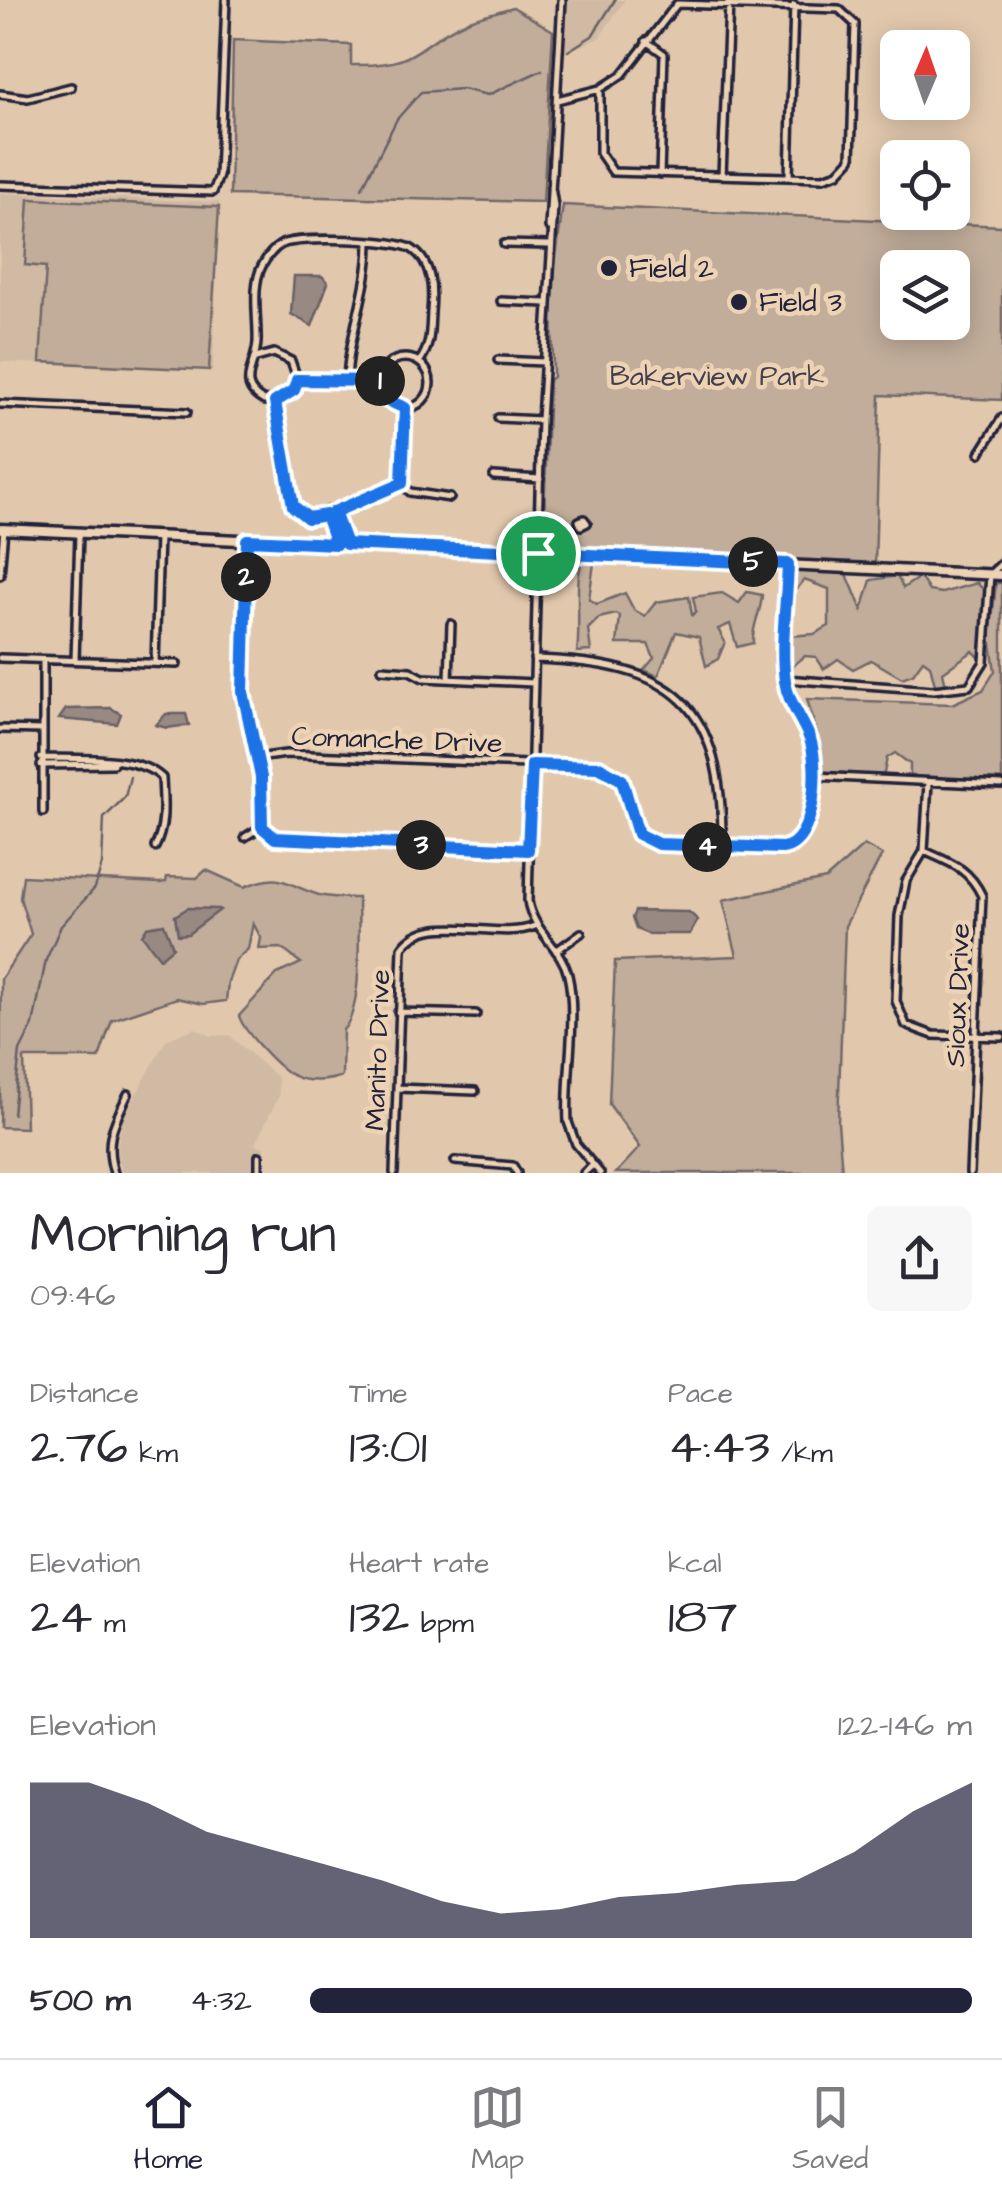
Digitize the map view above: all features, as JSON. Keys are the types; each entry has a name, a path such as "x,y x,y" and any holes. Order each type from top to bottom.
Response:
{"street":[{"path":"0,184 207,194 218,187 226,0"},
{"path":"562,0 546,303 528,901 534,926 556,951 570,979 568,1122 600,1173"},
{"path":"722,176 730,3"},
{"path":"557,100 600,89 622,75 677,4 839,9 856,24 851,159 838,173 789,178 613,172 603,163 600,89"},
{"path":"789,178 794,5"},
{"path":"646,41 664,54 660,174"},
{"path":"0,94 28,98 71,87"},
{"path":"256,358 258,271 282,244 299,240 411,248 424,262 433,288 429,348 419,362"},
{"path":"347,380 348,346 369,280 369,242"},
{"path":"504,244 549,245"},
{"path":"501,301 546,303"},
{"path":"265,354 284,355 296,370 294,390 275,402 255,396 249,388 250,366 256,358 265,354"},
{"path":"498,360 544,362"},
{"path":"394,361 419,362 429,374 430,390 420,404 405,408 387,400 380,381 394,361"},
{"path":"297,380 380,381"},
{"path":"275,402 293,506 299,514 308,518 326,515 402,483"},
{"path":"0,404 187,412"},
{"path":"405,408 402,483 410,492 450,498"},
{"path":"498,418 542,420"},
{"path":"980,453 1002,418"},
{"path":"494,476 540,478"},
{"path":"334,512 341,544"},
{"path":"326,515 341,544"},
{"path":"0,575 2,529 1002,575"},
{"path":"75,660 79,533"},
{"path":"155,664 159,536"},
{"path":"247,540 243,692 257,758 262,827 275,838 528,850"},
{"path":"785,680 933,690 969,686 984,662 990,574 1002,562"},
{"name":"Comanche Drive","path":"257,758 286,754 599,767 622,780 638,834 658,844 782,848 799,842 808,829 811,741 790,702 785,680 788,564"},
{"path":"449,680 451,624"},
{"path":"0,658 177,664"},
{"path":"43,812 44,659"},
{"path":"534,659 601,662 658,680 682,700 718,764 722,847"},
{"path":"382,669 449,680 534,683"},
{"path":"0,729 42,730"},
{"path":"41,762 144,764 162,778 162,833 154,846"},
{"path":"812,776 1002,785"},
{"path":"928,782 924,851 906,881 899,916 896,1001 906,1025 932,1034 1002,1037"},
{"path":"245,837 262,827"},
{"name":"Sioux Drive","path":"924,851 963,868 972,875 982,896 970,1173"},
{"name":"Manito Drive","path":"394,1173 402,948 419,932 515,932 534,926"},
{"path":"556,951 581,932"},
{"path":"398,1012 476,1014"},
{"path":"396,1088 475,1091"},
{"path":"114,1173 109,1157 111,1124 128,1094"},
{"path":"259,1156 259,1173"},
{"path":"455,1161 515,1170"},
{"path":"584,1173 593,1165"}],"shaded area":[{"path":"567,0 625,0 599,38 565,53"},
{"path":"0,193 219,202 213,371 0,362"},
{"path":"294,276 322,276 328,283 312,326 291,314"},
{"path":"111,708 121,714 117,724 59,719 66,709"},
{"path":"166,714 186,714 189,725 156,725"},
{"path":"188,908 220,910 188,934 178,935 175,916"},
{"path":"635,911 689,912 698,920 690,934 648,934 636,929 632,918"},
{"path":"164,924 173,947 160,958 142,935 147,927"},
{"path":"195,1028 211,1036 229,1035 278,1078 279,1096 255,1144 264,1147 263,1173 122,1173 117,1150 122,1120 166,1040"}],"green space":[{"path":"513,7 553,31 543,202 230,195 233,40 351,45 351,65 374,65 405,58 467,21"},
{"path":"29,199 219,207 209,370 40,362 46,267 25,265"},
{"name":"Bakerview Park","path":"563,205 880,220 880,230 1002,226 1002,400 880,395 875,565 547,548 543,544 549,380 553,377 552,287"},
{"path":"582,561 594,563 589,599 597,604 625,593 634,610 645,616 656,602 689,597 692,615 696,612 693,597 722,593 739,603 747,592 762,595 753,643 737,647 730,624 718,629 725,642 718,659 706,666 699,637 676,632 658,676 644,670 654,658 648,644 617,644 620,616 616,614 599,618 588,629 591,651 577,652"},
{"path":"794,570 846,572 862,610 871,580 897,576 903,588 920,577 929,591 942,593 977,583 985,591 980,658 973,651 943,672 947,691 937,693 930,665 923,660 913,674 902,678 871,660 853,669 838,659 824,669 816,657 805,656 789,669 789,636 814,634 829,626 829,589 804,580 797,589 792,585"},
{"path":"996,583 1002,583 1002,780 910,777 910,764 895,753 887,758 883,778 818,771 819,740 807,699 952,704 983,690 995,671 990,637"},
{"path":"864,845 882,855 845,926 838,1122 842,1173 616,1173 640,1147 609,1104 615,961 737,956 723,900 826,879"},
{"path":"206,870 244,887 276,880 319,895 358,898 357,987 350,1020 343,1030 342,1076 305,1080 294,1076 263,1049 242,1023 239,1016 277,974 301,963 281,948 259,949 261,938 253,923 248,949 236,960 228,982 226,1001 203,1004 177,998 112,1020 99,1058 24,1058 26,1128 0,1127 1,979 31,934 20,898 23,876 160,883 166,882 167,877 197,878"}],"waterway":[{"path":"568,51 592,36 615,0"},
{"path":"362,188 397,119 421,92 462,89 488,95 542,70"},
{"path":"13,1114 20,1051 33,1025 46,960 61,926 95,888 102,864 104,818 125,797 130,777"}],"place":[{"name":"Field 2","path":"609,268"},
{"name":"Field 3","path":"739,302"}],"route":[{"path":"297,380 380,381 387,400 405,408 402,483 334,512 346,544 538,553 788,564 785,680 790,702 811,741 811,808 808,829 799,842 782,848 658,844 638,834 622,780 599,767 532,765 528,850 275,838 262,827 261,777 243,692 247,540 336,544 326,515 308,518 293,506 275,402 294,390 297,380"}]}
